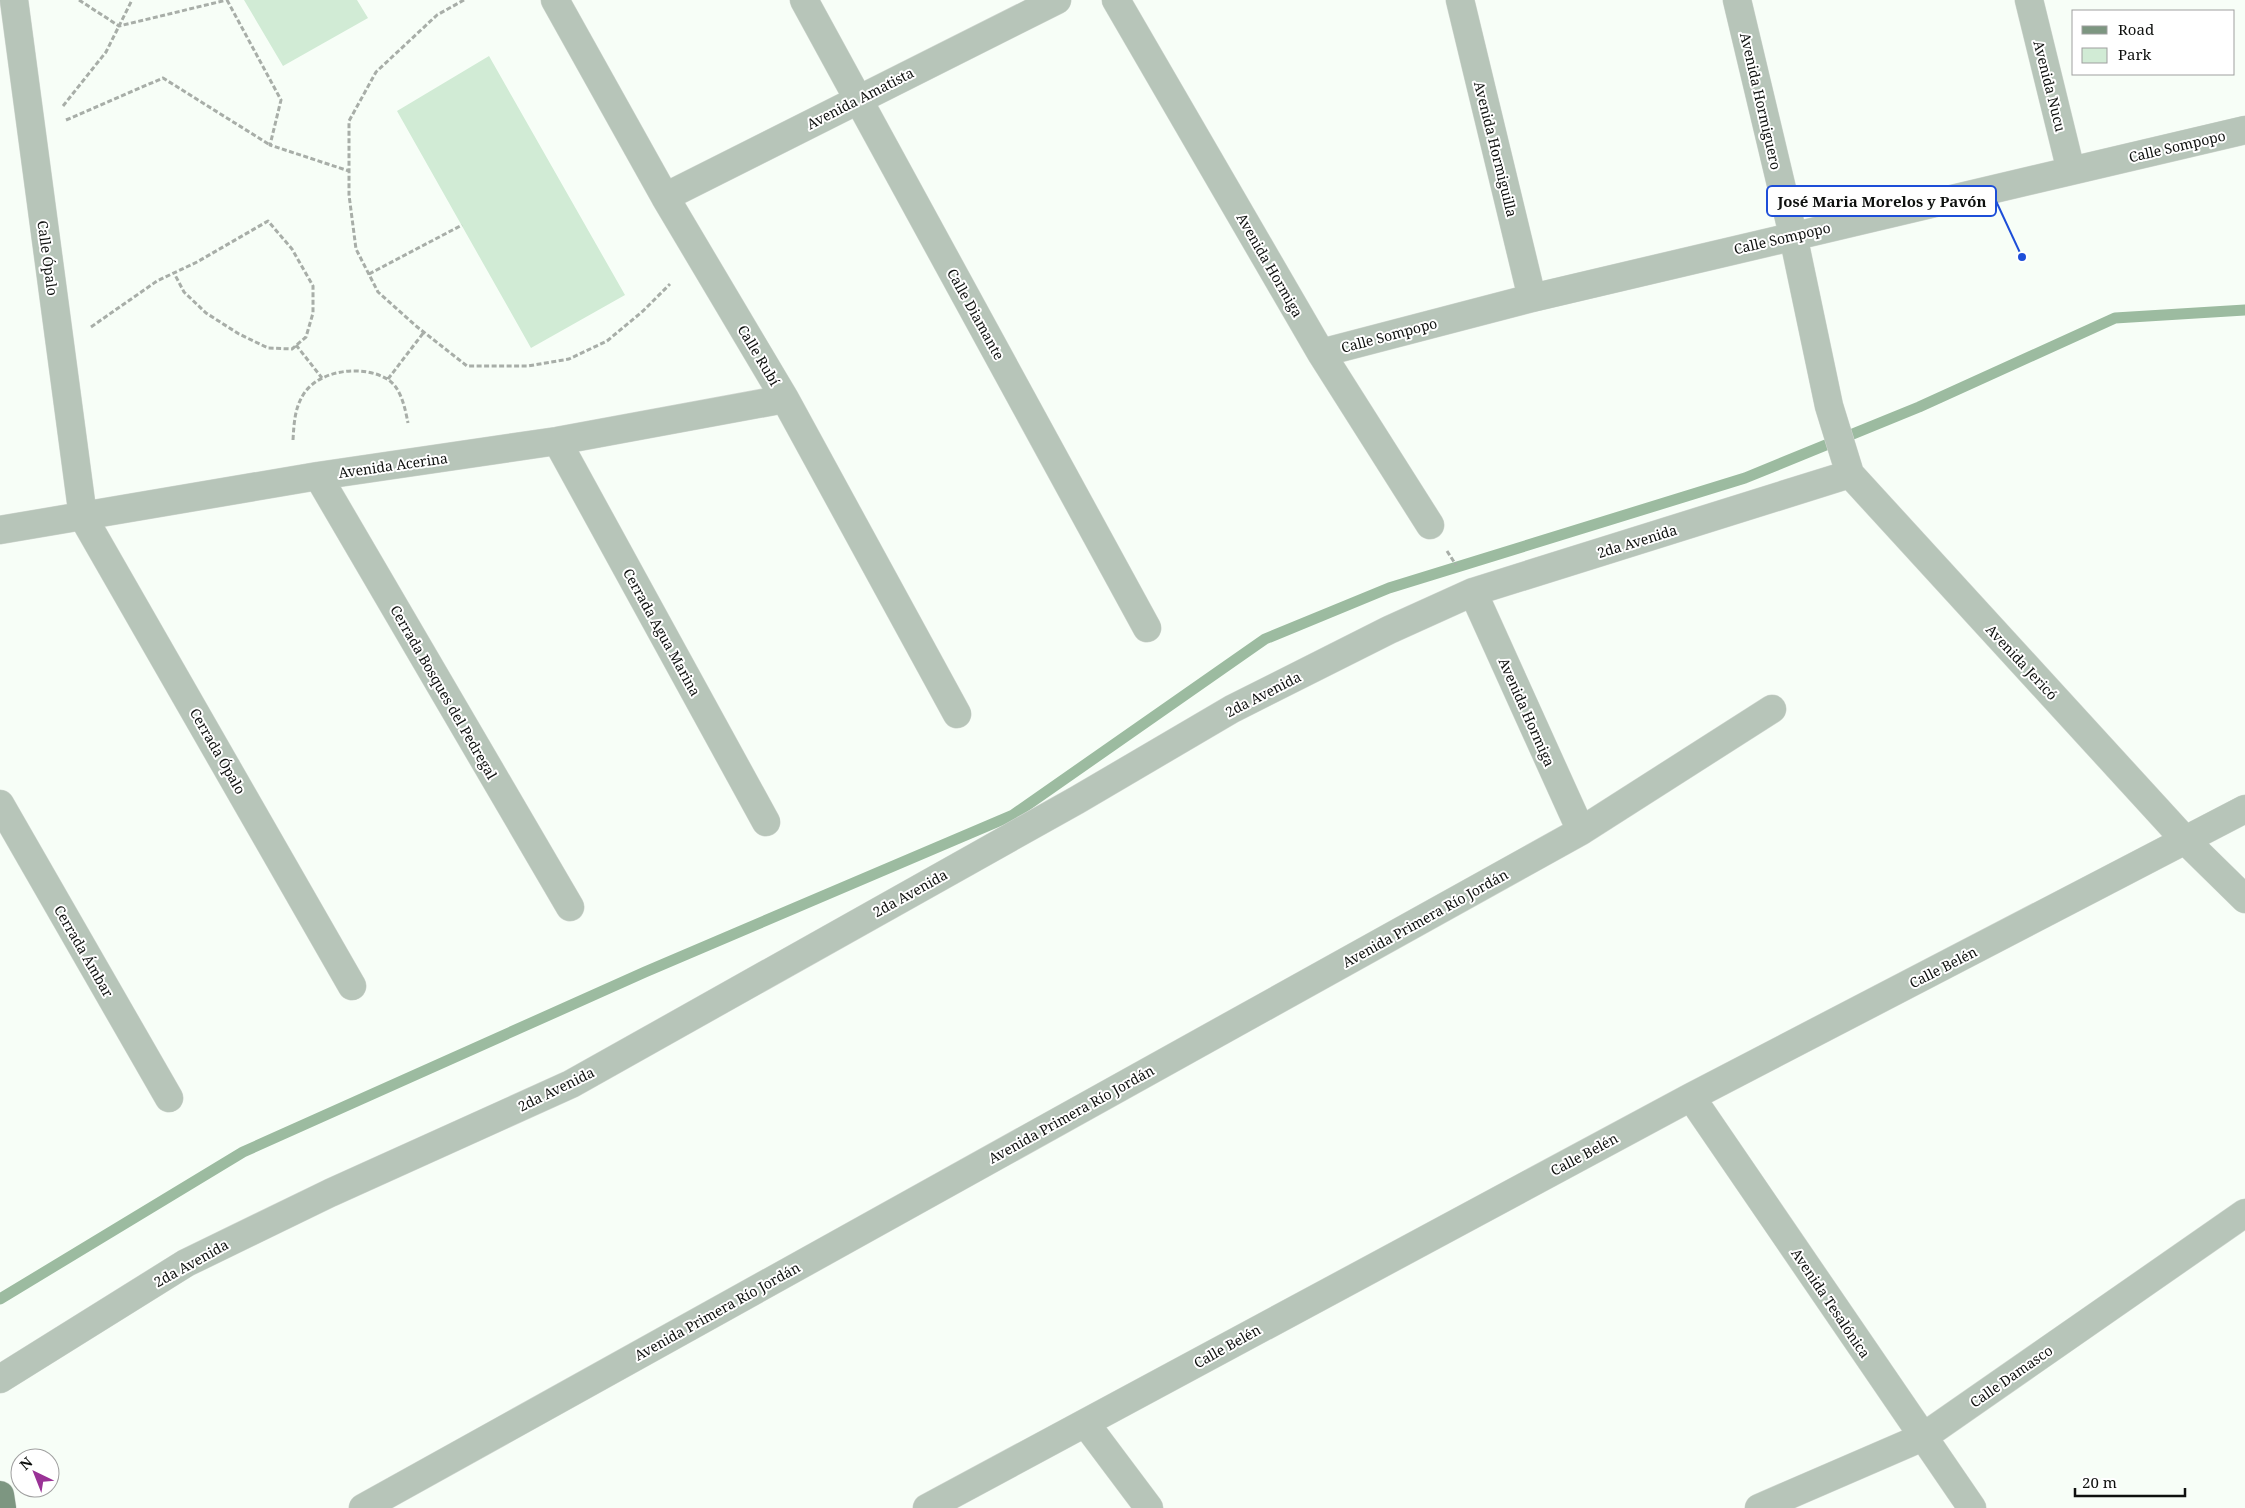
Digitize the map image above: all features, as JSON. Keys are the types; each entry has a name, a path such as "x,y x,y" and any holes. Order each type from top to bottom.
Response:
{"main road":[{"path":"0,1495 2,1508"}],"street":[{"name":"Calle Ópalo","path":"14,0 84,517"},
{"name":"Calle Rubí","path":"555,0 665,197 785,399 957,714"},
{"name":"Calle Diamante","path":"804,0 1147,628"},
{"name":"Avenida Amatista","path":"665,197 858,98 1057,0"},
{"name":"Avenida Hormiga","path":"1116,0 1321,353 1430,526"},
{"name":"Avenida Hormiguilla","path":"1460,0 1532,298"},
{"name":"Avenida Hormiguero","path":"1737,0 1793,235 1829,406"},
{"name":"Avenida Nucu","path":"2029,0 2072,171"},
{"name":"Calle Sompopo","path":"1321,353 1532,298 1793,235 2245,130"},
{"name":"Avenida Acerina","path":"0,530 318,476 557,441 785,399"},
{"name":"Avenida Jericó","path":"1829,406 1847,467 2186,841 2245,899"},
{"name":"Cerrada Agua Marina","path":"557,441 766,822"},
{"name":"2da Avenida","path":"0,1379 186,1263 330,1193 571,1084 1077,800 1232,709 1389,630 1473,592 1847,467"},
{"name":"Cerrada Bosques del Pedregal","path":"318,476 570,907"},
{"name":"Cerrada Ópalo","path":"84,517 352,986"},
{"name":"Avenida Hormiga","path":"1473,592 1580,831"},
{"name":"Avenida Primera Río Jordán","path":"363,1508 1580,831 1772,709"},
{"name":"Cerrada Ámbar","path":"0,804 169,1098"},
{"name":"Calle Belén","path":"926,1508 1086,1424 1357,1275 1691,1097 2245,809"},
{"name":"Avenida Tesalónica","path":"1691,1097 1972,1508"},
{"name":"Calle Damasco","path":"1759,1508 1923,1437 2245,1213"},
{"path":"1086,1424 1149,1508"}],"path":[{"path":"79,0 119,26 227,0 282,100 270,145"},
{"path":"63,106 106,52 132,0"},
{"path":"464,0 437,15 376,72 349,121 349,195 356,249 378,292 467,366 528,366 569,359 607,340 643,311 670,284"},
{"path":"66,120 163,78 270,145 349,171"},
{"path":"60,349 157,281 197,262 268,220 292,248 313,286 313,313 306,337 292,349 268,348 240,334 206,313 184,292 174,273"},
{"path":"369,274 462,225"},
{"path":"388,379 424,332"},
{"path":"296,346 323,378"},
{"path":"293,440 294,415 306,391 323,378 356,370 388,379 404,400 408,423"}],"green space":[{"path":"244,0 357,0 368,18 283,66"},
{"path":"489,56 625,295 531,348 397,111"}],"waterway":[{"path":"0,1299 243,1152 645,972 1013,815 1265,639 1389,588 1745,478 1919,407 2115,318 2245,310"}],"place":[{"name":"José Maria Morelos y Pavón","path":"2022,257"}]}
